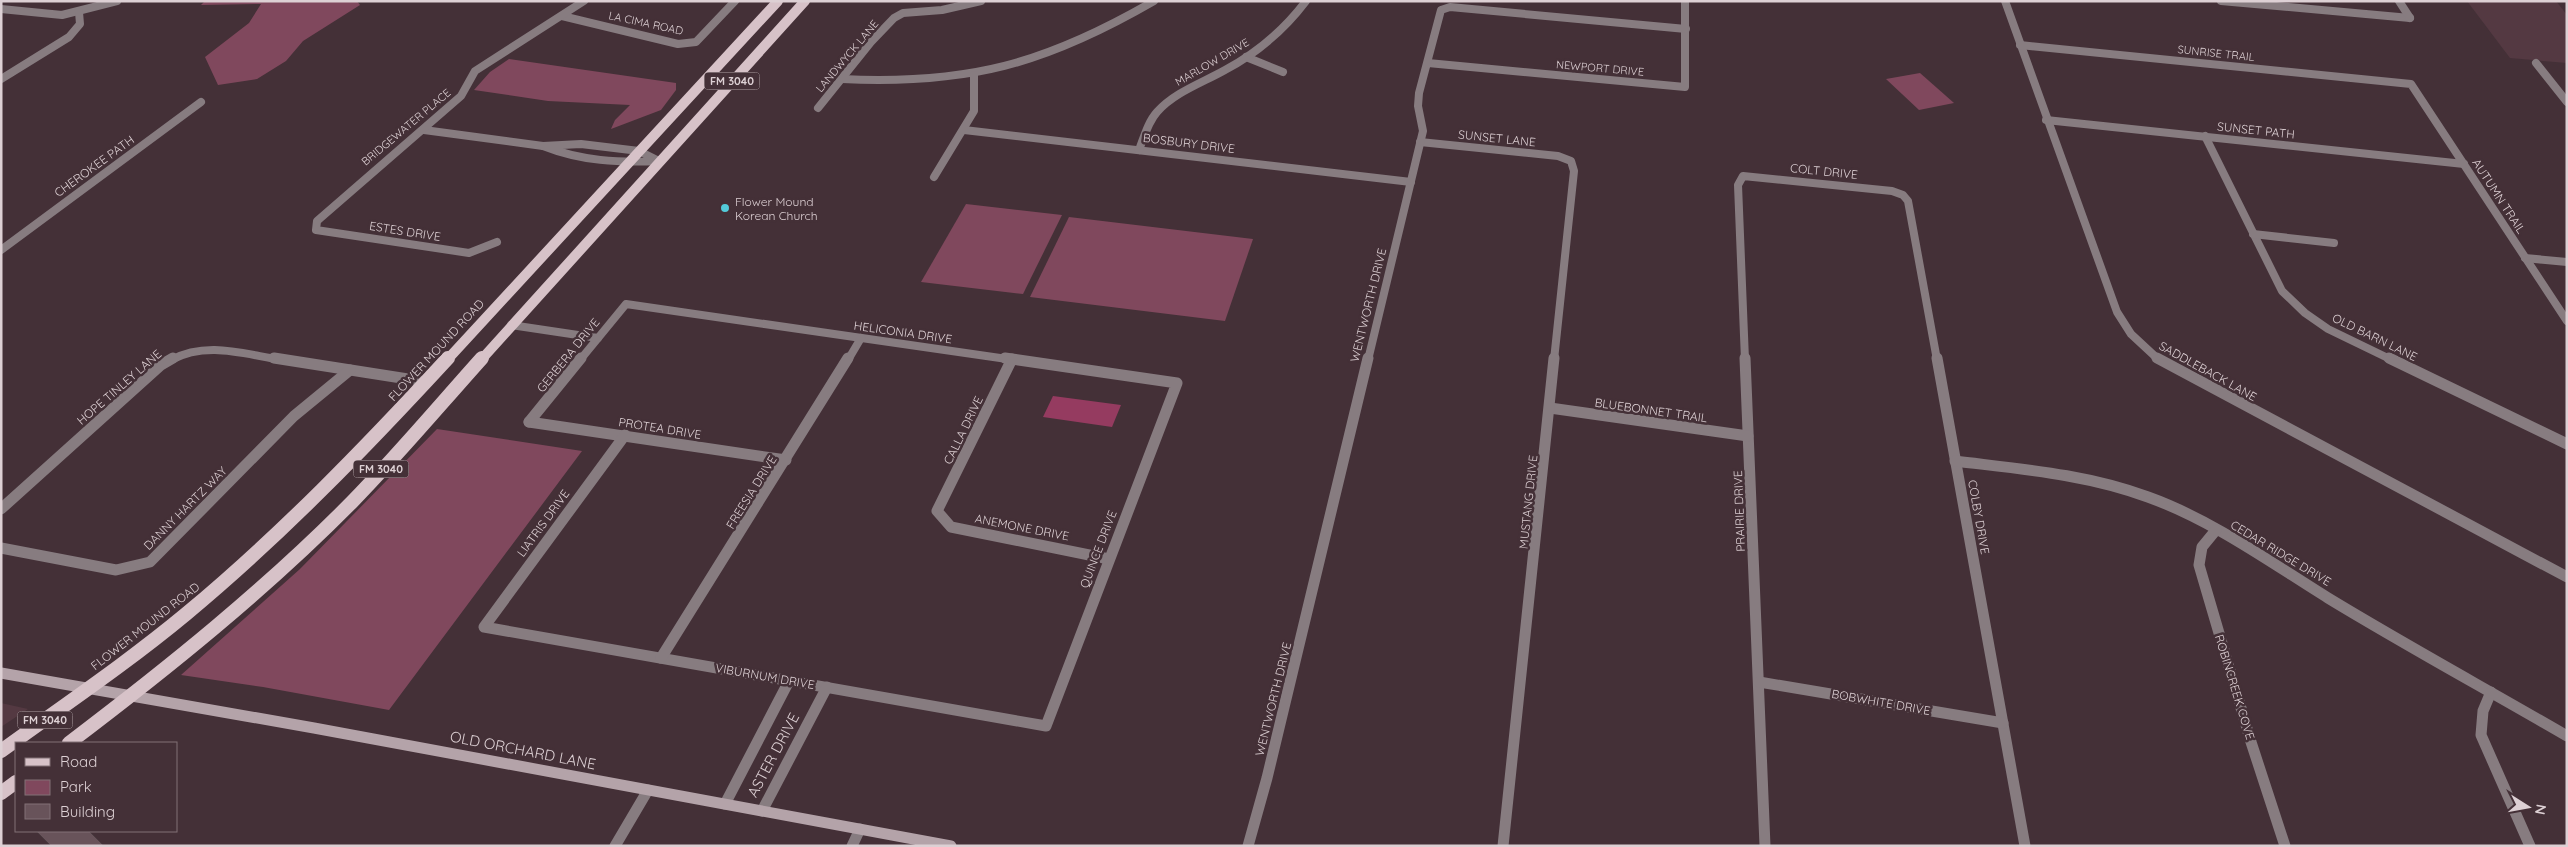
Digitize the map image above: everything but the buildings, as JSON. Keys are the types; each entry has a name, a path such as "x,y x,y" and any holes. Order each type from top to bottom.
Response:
{"main road":[{"name":"FLOWER MOUND ROAD","path":"89,689 186,614 257,553 374,439 778,1"},
{"name":"FM 3040","path":"70,742 148,683 242,605 352,502 804,1"},
{"name":"FM 3040","path":"1,751 89,689"},
{"path":"1,793 15,783"}],"street":[{"path":"1,9 62,15 117,1"},
{"name":"BRIDGEWATER PLACE","path":"317,221 379,165 424,130 461,96 475,71 584,1"},
{"name":"LA CIMA ROAD","path":"562,16 678,44 696,42 735,1"},
{"name":"LANDWYCK LANE","path":"818,108 894,18 903,13 942,10 981,1"},
{"path":"842,79 899,83 936,81 974,75 1021,64 1058,52 1154,1"},
{"name":"MARLOW DRIVE","path":"1139,150 1156,113 1162,107 1176,96 1246,56 1271,39 1306,1"},
{"name":"NEWPORT DRIVE","path":"1428,63 1685,87 1685,1"},
{"name":"SADDLEBACK LANE","path":"2005,1 2116,312 2124,329 2138,344 2162,362 2567,577"},
{"path":"2221,1 2410,18 2399,1"},
{"name":"WENTWORTH DRIVE","path":"1248,846 1267,778 1423,131 1422,118 1418,106 1419,92 1442,10 1450,7 1686,29"},
{"path":"1,79 68,37 80,24 79,12"},
{"name":"SUNRISE TRAIL","path":"2020,45 2411,84"},
{"path":"1246,56 1282,72"},
{"path":"2536,63 2567,102"},
{"path":"934,177 964,130 976,106 974,75"},
{"name":"AUTUMN TRAIL","path":"2411,84 2567,321"},
{"name":"CHEROKEE PATH","path":"1,250 201,102"},
{"name":"SUNSET PATH","path":"2046,120 2464,164"},
{"path":"424,130 543,146 581,144 639,151 659,161"},
{"name":"BOSBURY DRIVE","path":"964,130 1411,182"},
{"name":"OLD BARN LANE","path":"2205,136 2282,291 2305,313 2328,329 2567,444"},
{"name":"SUNSET LANE","path":"1420,142 1558,156 1571,161"},
{"path":"543,146 564,155 627,164 659,161"},
{"name":"MUSTANG DRIVE","path":"1504,846 1574,171 1571,161"},
{"name":"COLT DRIVE","path":"1743,176 1879,189 1903,195"},
{"name":"PRAIRIE DRIVE","path":"1743,176 1738,185 1765,846"},
{"name":"COLBY DRIVE","path":"1903,195 1910,208 2025,846"},
{"name":"ESTES DRIVE","path":"317,221 316,230 469,253 497,242"},
{"path":"2253,234 2334,243"},
{"path":"2525,258 2567,262"},
{"name":"GERBERA DRIVE","path":"529,422 626,304"},
{"name":"HELICONIA DRIVE","path":"626,304 1178,383"},
{"path":"510,325 598,338"},
{"name":"FREESIA DRIVE","path":"661,658 861,338"},
{"name":"HOPE TINLEY LANE","path":"1,509 161,365 177,355 208,348 427,382"},
{"name":"CALLA DRIVE","path":"936,511 1012,359"},
{"name":"DANNY HARTZ WAY","path":"1,548 116,570 150,562 294,416 350,370"},
{"name":"QUINCE DRIVE","path":"1046,726 1108,559 1178,383"},
{"name":"BLUEBONNET TRAIL","path":"1550,408 1748,436"},
{"name":"PROTEA DRIVE","path":"529,422 786,460"},
{"name":"LIATRIS DRIVE","path":"484,627 625,435"},
{"name":"CEDAR RIDGE DRIVE","path":"1955,461 2112,486 2150,498 2216,530 2567,736"},
{"name":"ANEMONE DRIVE","path":"936,511 951,527 1108,559"},
{"name":"ROBINCREEK COVE","path":"2216,530 2202,547 2199,565 2284,846"},
{"name":"VIBURNUM DRIVE","path":"484,627 1046,726"},
{"name":"OLD ORCHARD LANE","path":"1,673 951,846"},
{"name":"ASTER DRIVE","path":"725,804 790,680"},
{"name":"BOBWHITE DRIVE","path":"1759,682 2003,723"},
{"name":"ASTER DRIVE","path":"762,811 827,687"},
{"path":"2491,692 2483,711 2482,735 2530,846"},
{"path":"615,846 648,790"},
{"path":"852,846 860,829"}],"shaded area":[{"path":"2467,1 2556,1 2567,15 2567,63 2510,58"},
{"path":"1053,396 1121,405 1112,427 1043,417"},
{"path":"1,703 28,709 1,727"}],"green space":[{"path":"205,1 357,1 360,5 303,41 286,61 257,79 218,85 205,57 249,23 261,4 201,5"},
{"path":"509,59 676,83 676,90 661,110 611,129 615,120 630,105 548,101 474,90 490,72"},
{"path":"1920,73 1954,103 1919,110 1886,79"},
{"path":"966,204 1062,215 1023,294 921,282"},
{"path":"1069,217 1253,239 1225,321 1030,297"},
{"path":"437,429 582,451 389,710 263,687 181,675 300,569"}],"place":[{"name":"Flower Mound Korean Church","path":"725,208"}]}
